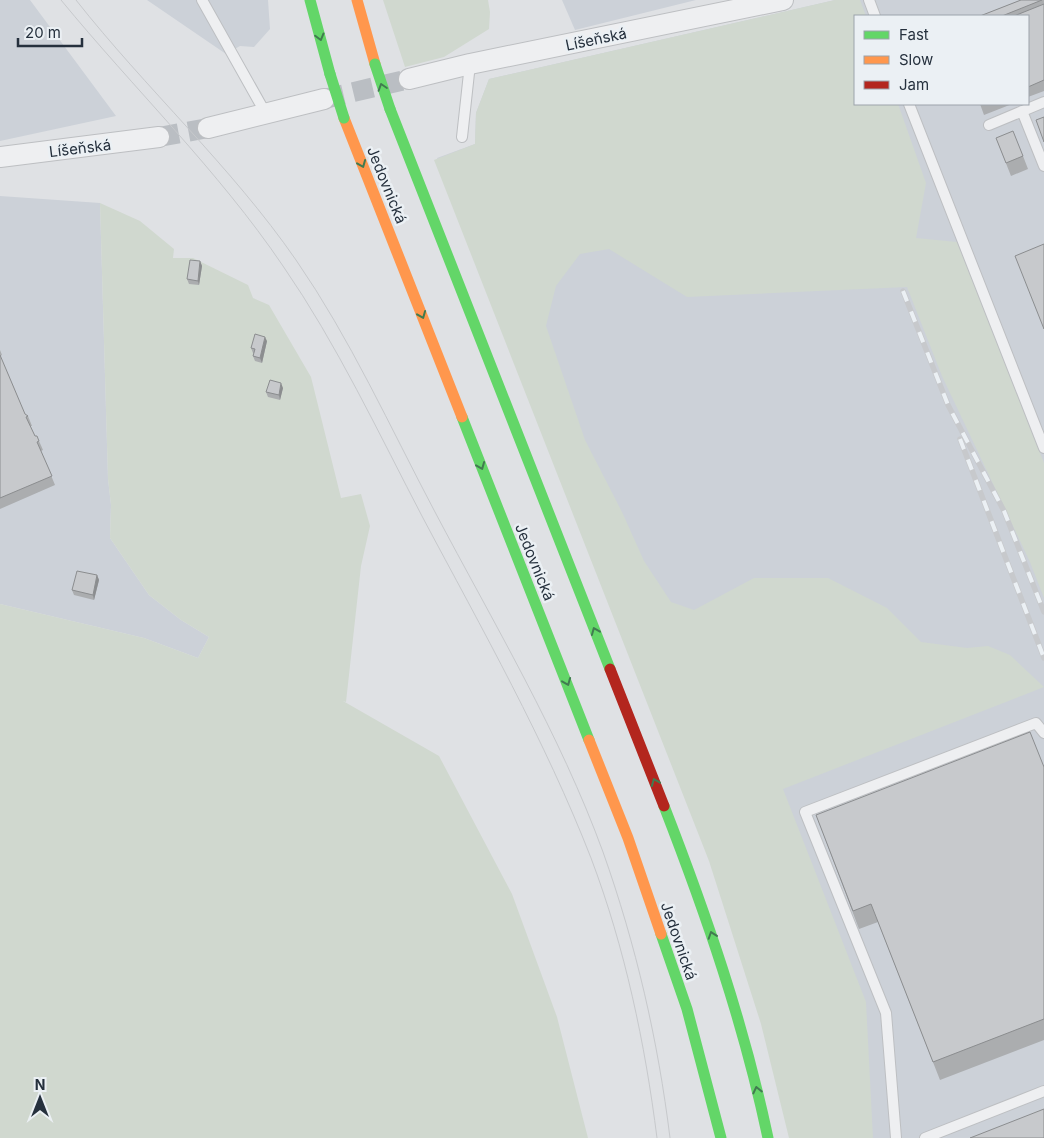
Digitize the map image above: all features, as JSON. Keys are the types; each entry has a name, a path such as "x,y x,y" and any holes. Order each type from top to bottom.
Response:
{"main road":[{"name":"Jedovnická","path":"310,0 344,118 628,838 686,1009 721,1138"},
{"name":"Jedovnická","path":"357,0 390,109 696,888 748,1050 768,1138"}],"street":[{"name":"Líšeňská","path":"409,79 736,5 783,0"},
{"path":"208,128 324,99"},
{"name":"Líšeňská","path":"0,158 159,137"}],"lane":[{"path":"202,0 266,114"},
{"path":"869,0 875,15"},
{"path":"462,137 470,64"},
{"path":"988,125 1044,102"},
{"path":"909,105 1044,448"},
{"path":"1022,111 1044,166"},
{"path":"896,1138 886,1013 805,812 1036,723 1044,733"},
{"path":"925,1138 1044,1091"}],"shaded area":[{"path":"0,0 30,0 116,116 0,141"},
{"path":"147,0 268,0 270,29 254,47 240,46 226,54"},
{"path":"383,0 488,0 490,12 489,29 444,57 405,67"},
{"path":"562,0 696,0 575,30"},
{"path":"835,0 1044,0 1044,1138 795,1138 782,1076 702,830 437,158 475,144 476,113 489,79"},
{"path":"835,0 860,0 866,15 854,15 854,105 898,105 926,183 916,238 957,242 1044,463 1044,598 1030,562 942,376 907,287 687,297 609,249 580,254 556,286 546,326 585,440 622,512 644,561 671,602 694,610 754,578 828,578 887,608 921,642 967,648 988,646 1010,655 1044,687 783,789 866,1002 873,1138 789,1138 761,1024 709,861 434,160 475,144 476,113 489,79"},
{"path":"0,196 100,203 108,479 111,505 110,538 149,595 181,620 209,637 198,658 144,638 0,604"},
{"path":"100,203 140,221 174,249 173,258 193,258 248,285 253,298 269,305 311,377 341,498 361,494 370,526 361,566 346,702 343,701 439,756 512,894 557,1017 588,1138 0,1138 0,604 144,638 198,658 209,637 181,620 149,595 110,538 111,505 108,479"}],"building":[{"path":"1021,0 1042,0 1004,15 983,15"},
{"path":"1044,4 1044,80 1029,87 1029,15 1016,15"},
{"path":"1044,117 1044,142 1036,120"},
{"path":"1013,131 1023,156 1006,163 996,138"},
{"path":"1044,244 1044,329 1015,256"},
{"path":"190,260 200,261 198,281 187,279"},
{"path":"255,334 265,337 260,358 253,356 255,349 251,348"},
{"path":"0,355 25,414 28,416 26,417 35,436 37,436 39,441 37,442 52,476 0,498"},
{"path":"270,380 281,383 279,395 266,392"},
{"path":"77,571 97,575 93,595 72,590"},
{"path":"1030,732 1044,767 1044,1019 933,1062 871,904 853,911 816,815"},
{"path":"1044,1109 1044,1138 970,1138"}],"tunnel":[{"path":"324,99 409,79"},
{"path":"159,137 208,128"}],"tram line":[{"path":"61,0 231,196 283,266 339,358 490,643 554,771 591,858 603,892 624,961 640,1031 657,1138"},
{"path":"76,0 244,192 271,225 316,290 369,383 435,512 525,679 586,808 615,887 636,958 652,1029 670,1138"}],"railway":[{"path":"903,291 948,405 1004,511 1044,612"},
{"path":"960,439 1044,658"}],"traffic: fast":[{"path":"310,0 330,74"},
{"path":"375,64 390,109"},
{"path":"330,74 344,118"},
{"path":"390,109 610,669"},
{"path":"462,417 589,740"},
{"path":"664,806 695,887 736,1011 768,1138"},
{"path":"661,934 687,1009 721,1138"}],"traffic: slow":[{"path":"357,0 375,64"},
{"path":"344,118 462,417"},
{"path":"589,740 628,838 661,934"}],"traffic: jam":[{"path":"610,669 664,806"}]}
